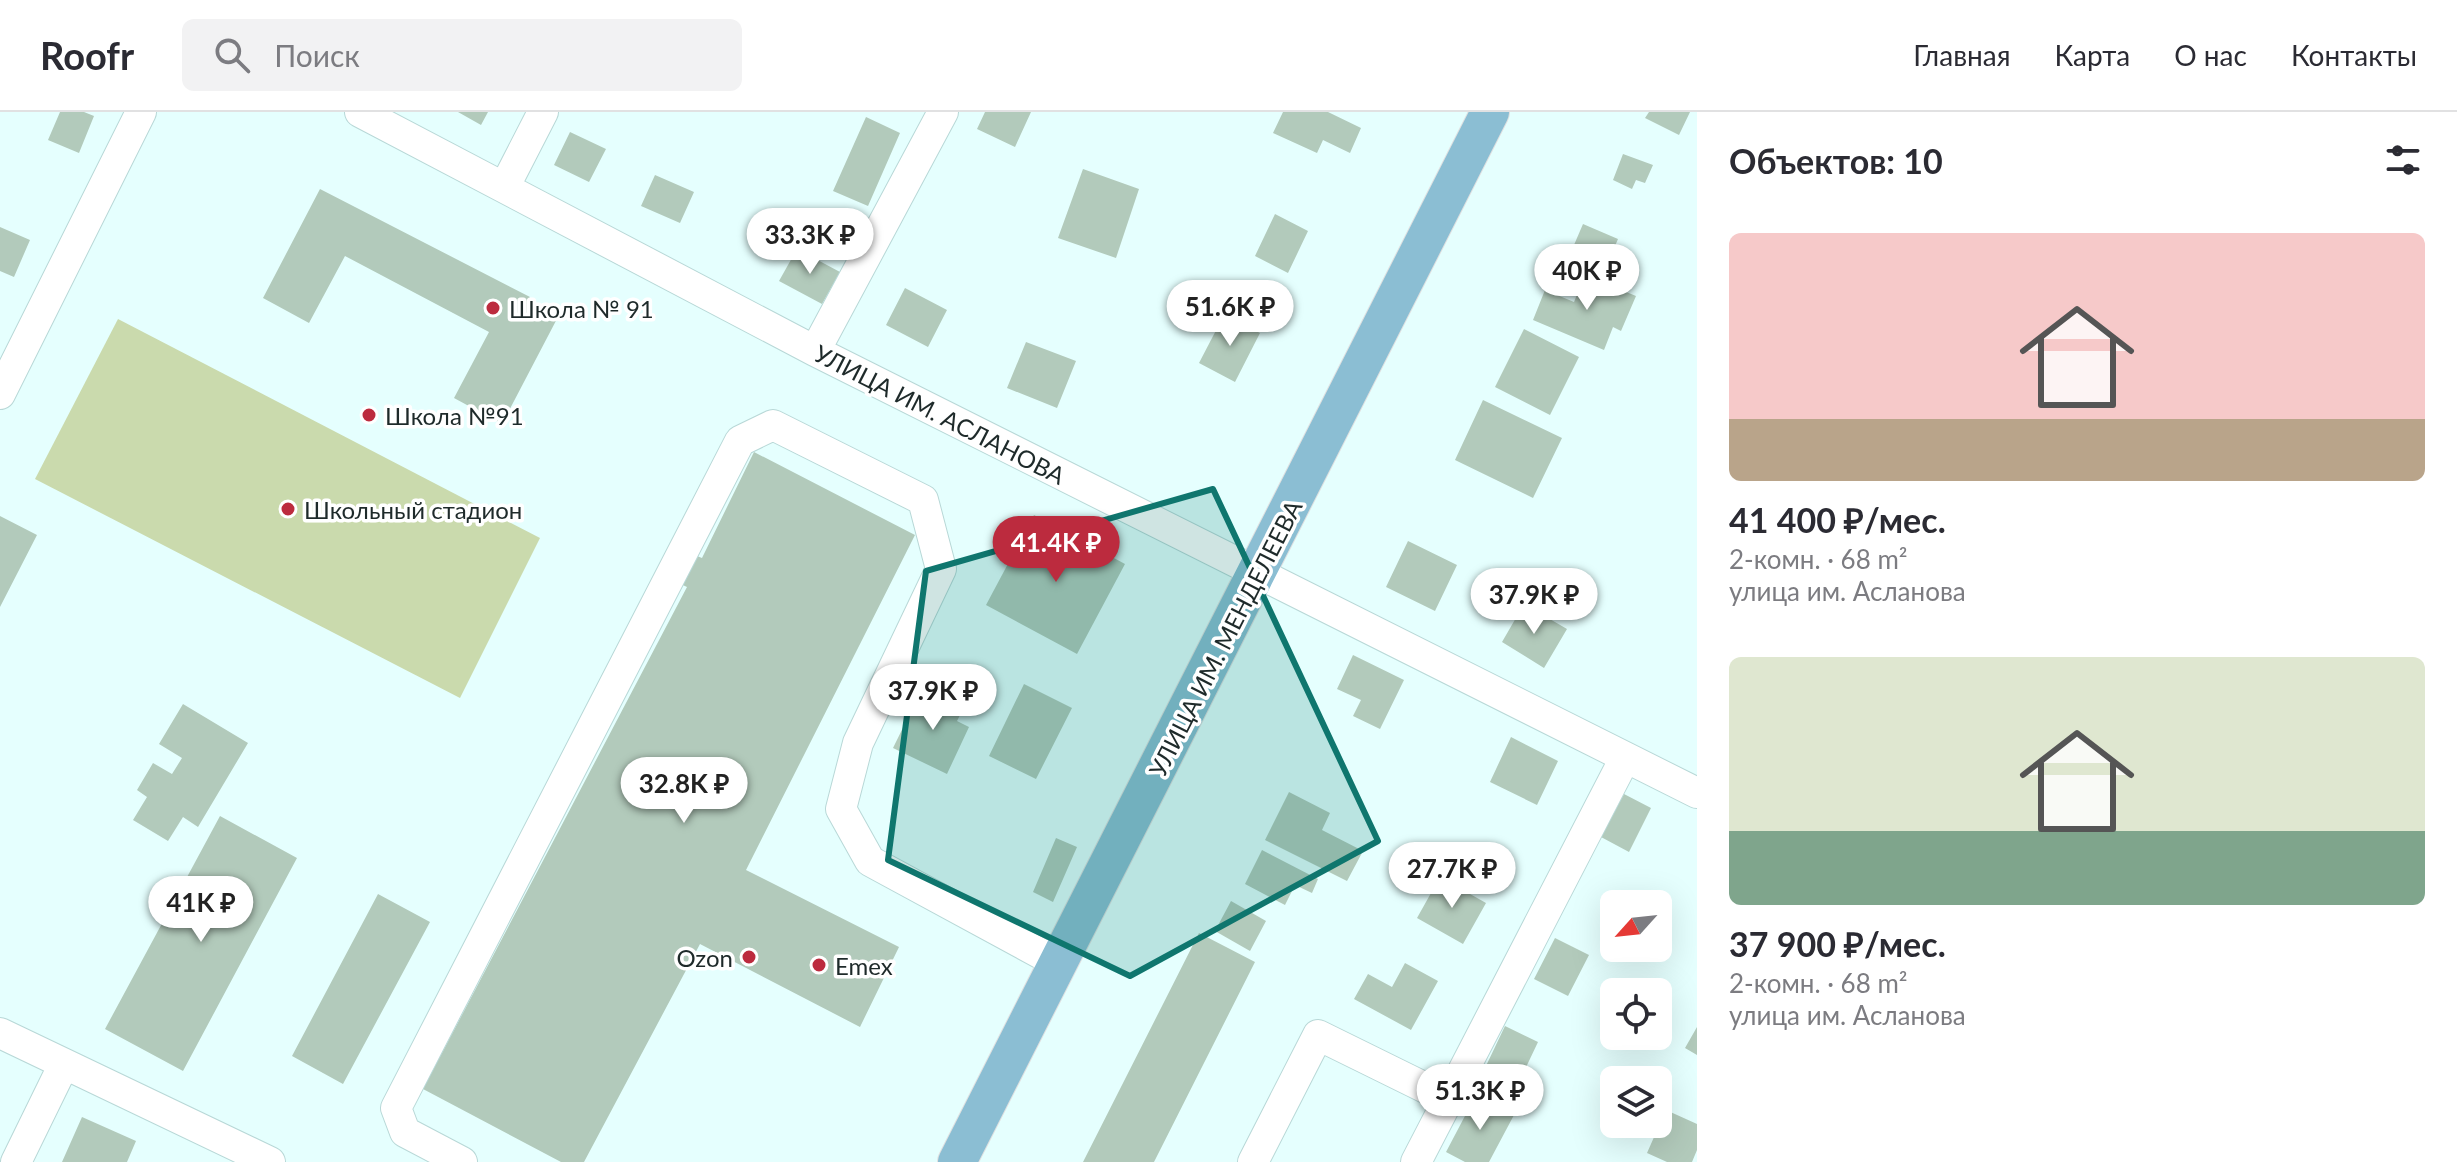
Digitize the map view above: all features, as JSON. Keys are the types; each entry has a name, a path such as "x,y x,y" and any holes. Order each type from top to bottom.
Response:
{"main road":[{"name":"УЛИЦА ИМ. МЕНДЕЛЕЕВА","path":"957,1162 1259,573 1490,112"}],"street":[{"path":"0,394 141,112"},
{"name":"УЛИЦА ИМ. АСЛАНОВА","path":"360,112 815,351 1697,793"},
{"path":"505,186 543,112"},
{"path":"815,351 943,112"},
{"path":"462,1162 405,1132 396,1108 740,441 773,425 923,500 941,569 858,743 841,809 870,861 1058,963"},
{"path":"1416,1162 1625,758"},
{"path":"0,1033 63,1066 270,1162"},
{"path":"1253,1162 1318,1035 1448,1099"},
{"path":"16,1162 63,1066"}],"highlighted area":[{"path":"1213,489 1378,841 1130,976 888,860 926,571"}],"green space":[{"name":"Школьный стадион","path":"118,319 540,538 460,698 35,479"}],"building":[{"path":"60,112 84,112 94,116 79,153 48,140"},
{"path":"458,112 488,112 481,125"},
{"path":"985,112 1031,112 1015,147 977,129"},
{"path":"1283,112 1328,112 1361,128 1350,153 1323,140 1317,153 1273,133"},
{"path":"1649,112 1690,112 1679,135 1645,118"},
{"path":"866,117 900,133 868,206 833,191"},
{"path":"570,132 606,149 589,182 554,165"},
{"path":"1623,154 1653,165 1645,183 1636,180 1632,189 1613,180"},
{"path":"1083,169 1139,189 1116,258 1058,238"},
{"path":"655,175 694,192 680,223 641,206"},
{"name":"Школа № 91","path":"320,189 559,315 502,424 454,398 489,332 345,256 309,323 263,298"},
{"path":"1275,214 1308,231 1288,273 1255,256"},
{"path":"1583,224 1618,239 1603,274 1568,259"},
{"path":"0,227 30,240 14,277 0,271"},
{"path":"797,249 840,272 822,304 779,281"},
{"path":"1585,275 1636,296 1621,331 1613,327 1604,350 1533,320 1545,290 1574,302"},
{"path":"905,288 947,310 928,347 886,325"},
{"path":"1224,315 1260,333 1235,382 1199,363"},
{"path":"1524,329 1579,357 1550,415 1495,387"},
{"path":"1026,342 1076,361 1057,408 1007,388"},
{"path":"1483,400 1562,438 1533,498 1455,460"},
{"path":"754,452 915,535 746,870 899,947 860,1027 700,944 584,1162 561,1162 423,1089 687,587 672,580 687,552 702,558"},
{"path":"1034,515 1125,564 1077,654 986,605"},
{"path":"0,516 37,535 0,607"},
{"path":"1408,541 1457,565 1435,611 1386,587"},
{"path":"1524,604 1567,629 1544,668 1502,642"},
{"path":"1353,655 1404,680 1380,729 1353,716 1361,700 1337,689"},
{"path":"1024,684 1072,708 1036,779 989,756"},
{"path":"922,689 963,709 957,721 969,727 947,774 893,748"},
{"path":"183,704 248,743 198,827 183,817 168,841 133,820 147,797 137,790 153,763 172,774 182,758 159,744"},
{"path":"1511,737 1558,761 1537,805 1490,782"},
{"path":"1289,792 1330,813 1322,830 1363,851 1347,881 1265,840"},
{"path":"1624,794 1651,808 1629,852 1601,837"},
{"path":"220,816 297,858 183,1071 105,1029"},
{"path":"1056,838 1077,847 1053,902 1033,892"},
{"path":"1262,850 1318,879 1312,893 1295,885 1285,905 1245,884"},
{"path":"1440,877 1486,903 1463,944 1417,918"},
{"path":"378,894 430,922 343,1084 292,1056"},
{"path":"1231,901 1266,921 1250,951 1215,931"},
{"path":"1199,933 1255,962 1154,1162 1083,1162"},
{"path":"1555,938 1589,955 1568,996 1534,979"},
{"path":"1405,963 1438,981 1411,1030 1354,999 1368,974 1392,987"},
{"path":"1505,1026 1538,1042 1518,1084 1485,1068"},
{"path":"1697,1027 1697,1055 1685,1048"},
{"path":"1476,1095 1514,1115 1489,1162 1465,1162 1446,1152"},
{"path":"1672,1113 1697,1124 1697,1150 1692,1162 1667,1162 1647,1153 1654,1138 1672,1138"},
{"path":"82,1117 136,1141 127,1162 62,1162"}],"place":[{"name":"Школа № 91","path":"493,308"},
{"name":"Школа №91","path":"369,415"},
{"name":"Школьный стадион","path":"288,509"},
{"name":"Ozon","path":"749,957"},
{"name":"Emex","path":"819,965"}]}
